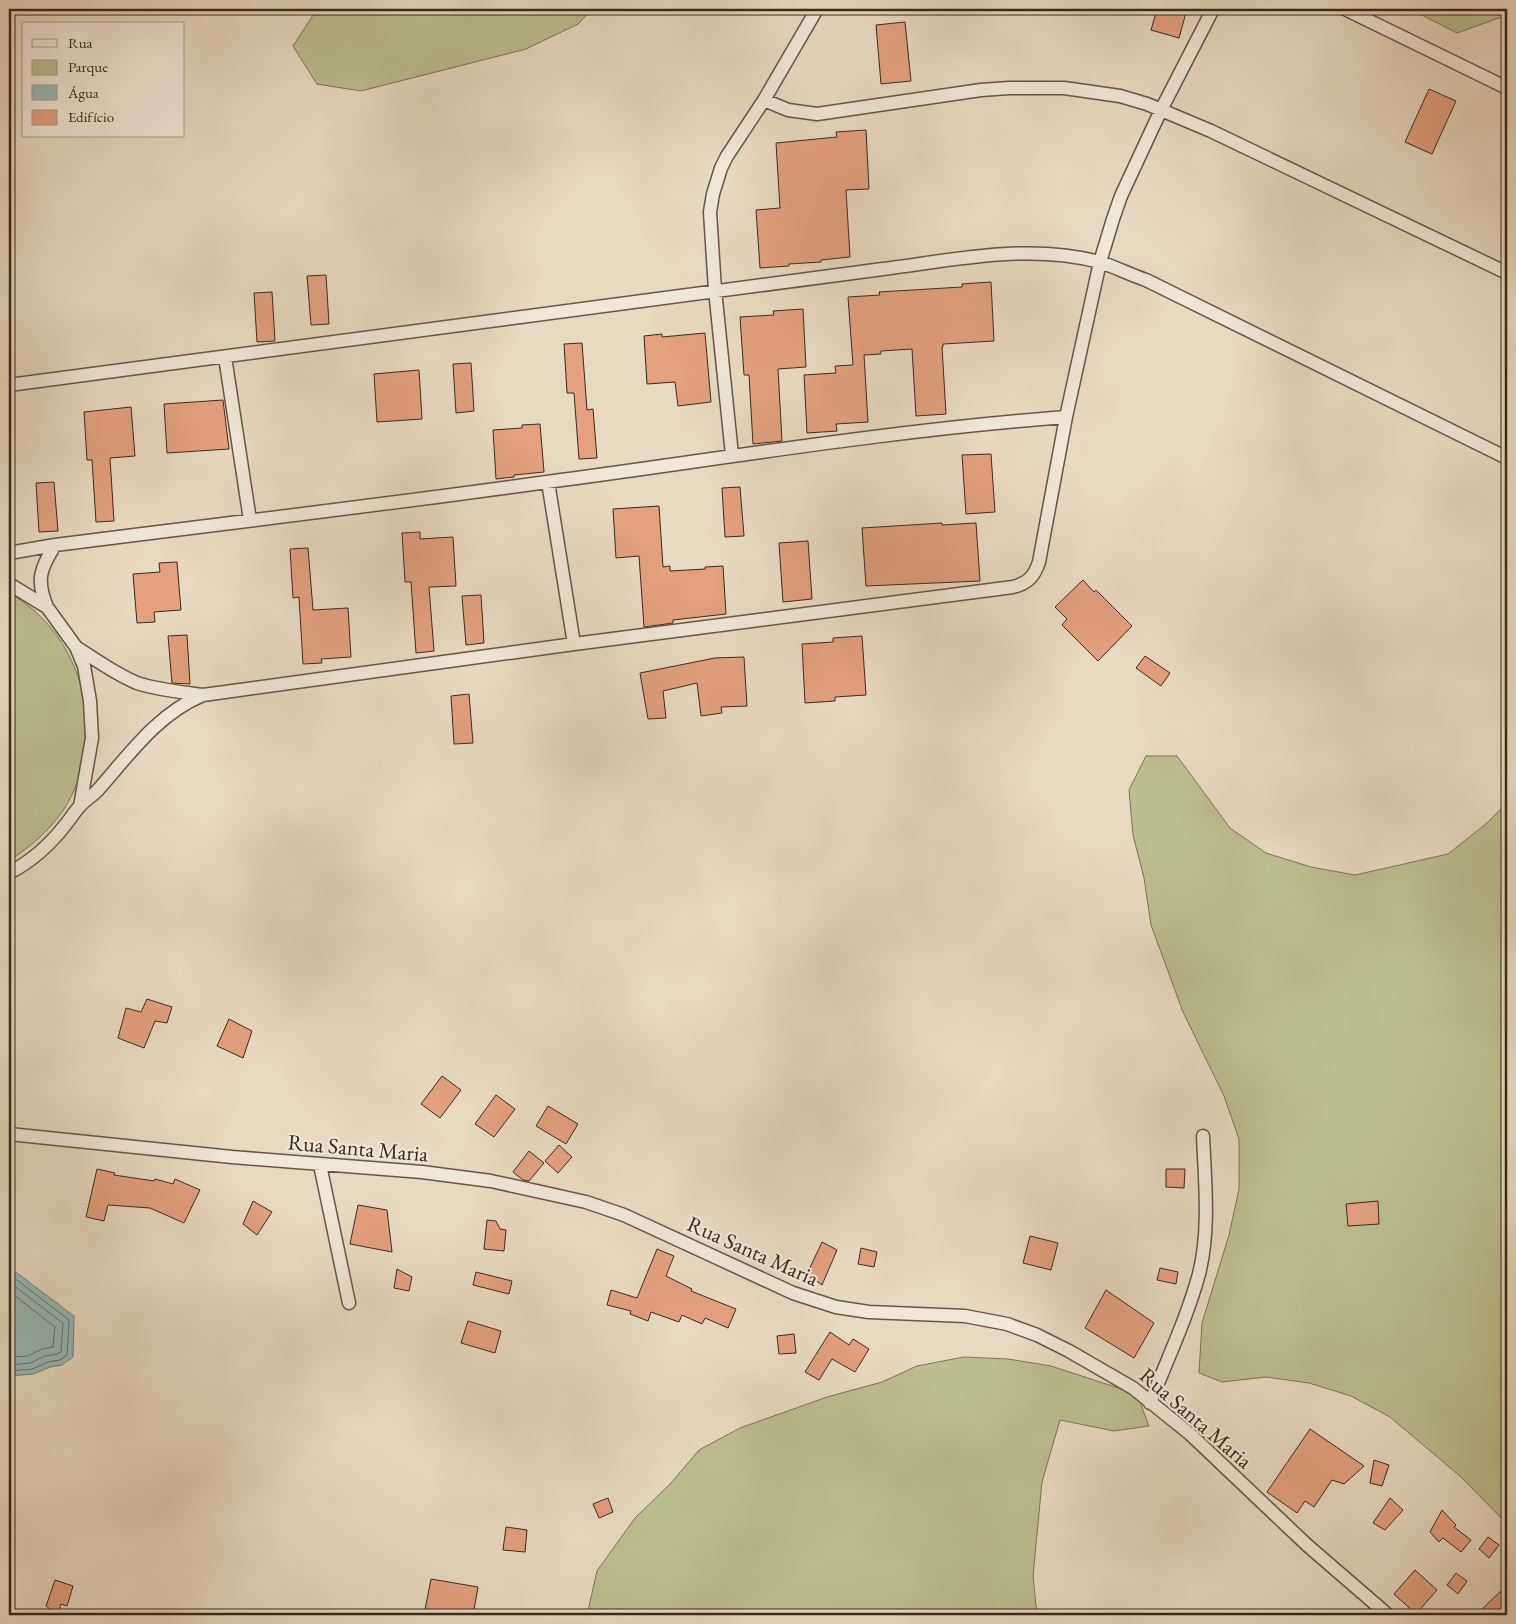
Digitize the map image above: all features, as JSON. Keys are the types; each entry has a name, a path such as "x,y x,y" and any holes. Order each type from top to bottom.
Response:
{"street":[{"path":"732,455 715,290 710,212 712,194 727,156 764,100 818,9"},
{"path":"76,647 111,671 139,683 156,688 203,695 1023,584 1034,575 1039,562 1066,417 1100,262 1121,196 1161,110 1213,9"},
{"path":"1345,9 1507,88"},
{"path":"764,100 788,110 817,114 980,90 1055,87 1120,96 1212,131 1507,273"},
{"path":"9,385 715,290 997,255 1048,255 1100,262 1146,280 1507,458"},
{"path":"225,357 250,520"},
{"path":"9,553 55,545 548,482 732,455 1066,417"},
{"path":"548,482 574,644"},
{"path":"55,545 44,562 39,579 42,594 47,607 76,647 84,666 90,701 92,738 80,806"},
{"path":"9,584 47,607"},
{"path":"9,873 32,860 44,849 80,806 95,793 144,737 162,720 182,705 203,695"},
{"name":"Rua Santa Maria","path":"9,1134 223,1156 422,1172 491,1181 586,1202 631,1218 793,1293 836,1307 869,1312 965,1316 1014,1327 1053,1343 1110,1373 1133,1388 1190,1434 1300,1538 1388,1615"},
{"path":"1150,1403 1187,1311 1199,1272 1206,1209 1203,1136"},
{"path":"320,1164 349,1303"}],"green space":[{"path":"317,9 592,9 578,24 526,49 361,91 317,84 293,46"},
{"path":"1410,9 1507,9 1507,15 1457,33"},
{"path":"9,593 35,612 56,635 72,662 82,691 87,722 85,753 77,784 62,812 38,839 9,861"},
{"path":"1146,756 1177,756 1230,828 1266,853 1311,867 1355,875 1448,854 1487,823 1507,803 1507,1524 1461,1477 1390,1417 1351,1396 1309,1383 1266,1377 1222,1382 1199,1373 1202,1323 1229,1235 1239,1189 1239,1139 1224,1096 1183,1012 1151,925 1144,878 1133,835 1129,790"},
{"path":"964,1357 1008,1359 1051,1366 1137,1394 1149,1426 1114,1431 1060,1420 1042,1482 1033,1576 1037,1615 587,1615 597,1571 635,1518 671,1483 699,1450 740,1428 827,1397 882,1382 917,1366"}],"water":[{"path":"9,1267 74,1316 73,1357 62,1365 50,1367 33,1374 9,1376"}],"building":[{"path":"1157,9 1187,9 1179,38 1151,30"},
{"path":"905,22 911,81 881,84 876,25"},
{"path":"1429,89 1456,101 1432,154 1405,142"},
{"path":"866,130 869,189 846,190 850,257 821,260 821,262 789,264 789,266 760,268 756,210 780,208 776,143 837,137 836,132"},
{"path":"326,275 329,324 311,325 307,276"},
{"path":"991,282 994,341 943,344 946,414 916,416 912,349 881,351 881,354 864,355 868,422 836,424 837,431 807,433 804,375 836,373 835,366 853,365 848,297 880,295 879,292 962,287 962,284"},
{"path":"272,292 275,341 257,342 254,293"},
{"path":"803,309 806,367 778,369 782,441 753,444 749,375 744,375 740,317 774,315 773,311"},
{"path":"705,333 711,402 678,406 675,382 647,384 644,336 662,334 662,337"},
{"path":"582,343 587,410 593,409 597,458 579,459 574,393 567,393 564,344"},
{"path":"471,363 474,411 456,413 453,364"},
{"path":"419,370 422,419 377,422 374,374"},
{"path":"223,400 229,449 167,453 164,404"},
{"path":"131,407 135,456 110,458 114,521 96,522 92,460 87,460 84,412"},
{"path":"540,424 544,472 496,479 493,430 522,428 522,425"},
{"path":"991,454 995,512 966,514 962,455"},
{"path":"54,482 58,531 39,532 36,483"},
{"path":"740,487 744,536 725,537 722,488"},
{"path":"659,506 663,567 670,566 670,571 723,566 726,614 673,620 673,623 644,627 639,556 616,558 613,509"},
{"path":"942,523 942,525 976,523 980,581 866,586 862,528"},
{"path":"420,532 420,539 453,537 456,586 429,587 434,651 416,653 411,582 405,582 402,533"},
{"path":"808,541 812,599 783,602 779,543"},
{"path":"308,548 313,610 348,608 351,657 321,659 322,663 303,664 299,597 293,598 290,549"},
{"path":"177,562 181,610 154,612 155,622 137,623 133,574 160,572 159,563"},
{"path":"1083,580 1094,592 1096,590 1132,626 1098,661 1062,625 1067,619 1055,607"},
{"path":"481,595 484,643 466,645 462,596"},
{"path":"187,635 190,684 172,683 168,636"},
{"path":"862,636 866,695 835,697 835,701 805,703 802,644 833,642 833,638"},
{"path":"1145,656 1170,673 1161,686 1136,668"},
{"path":"744,657 747,706 721,707 722,713 701,716 697,683 663,691 666,718 648,719 640,673 715,658"},
{"path":"469,694 473,743 454,744 451,696"},
{"path":"147,999 172,1007 167,1023 155,1021 144,1048 118,1038 126,1008 141,1012"},
{"path":"229,1019 252,1031 243,1058 217,1046"},
{"path":"442,1076 461,1090 440,1118 421,1104"},
{"path":"496,1095 515,1109 494,1137 475,1124"},
{"path":"548,1106 578,1124 566,1144 536,1126"},
{"path":"559,1145 572,1157 558,1173 545,1161"},
{"path":"529,1151 544,1163 529,1181 523,1180 513,1172"},
{"path":"97,1169 115,1173 114,1175 154,1181 155,1179 173,1184 175,1179 200,1190 184,1223 150,1208 108,1205 104,1221 86,1217"},
{"path":"1166,1169 1185,1169 1184,1188 1166,1187"},
{"path":"253,1201 272,1212 257,1235 243,1224"},
{"path":"1378,1201 1379,1224 1348,1226 1346,1204"},
{"path":"358,1205 387,1210 392,1252 350,1244"},
{"path":"487,1220 496,1221 500,1229 506,1230 504,1251 484,1249"},
{"path":"1030,1236 1058,1243 1051,1270 1023,1263"},
{"path":"822,1242 837,1250 822,1285 807,1274"},
{"path":"861,1248 877,1252 874,1267 858,1264"},
{"path":"657,1249 674,1256 666,1276 692,1289 691,1291 736,1309 728,1328 705,1318 702,1324 682,1315 679,1322 651,1312 648,1321 630,1314 631,1311 607,1305 611,1290 637,1298"},
{"path":"1160,1268 1178,1272 1176,1284 1157,1280"},
{"path":"397,1269 412,1277 409,1291 394,1288"},
{"path":"476,1272 512,1281 509,1294 473,1285"},
{"path":"1106,1290 1154,1323 1134,1358 1085,1328"},
{"path":"468,1321 501,1331 495,1353 461,1343"},
{"path":"830,1332 849,1345 853,1339 869,1349 855,1372 832,1359 819,1380 805,1372"},
{"path":"794,1334 796,1353 779,1354 777,1336"},
{"path":"1310,1429 1364,1466 1344,1484 1332,1480 1314,1507 1305,1501 1297,1513 1267,1492"},
{"path":"1374,1460 1389,1465 1382,1486 1370,1483"},
{"path":"608,1498 613,1512 599,1518 593,1504"},
{"path":"1390,1498 1403,1510 1385,1530 1373,1523"},
{"path":"1442,1510 1456,1525 1454,1527 1471,1540 1461,1552 1443,1538 1439,1542 1430,1532"},
{"path":"506,1527 527,1530 525,1552 503,1550"},
{"path":"1488,1537 1499,1545 1489,1558 1479,1549"},
{"path":"1415,1570 1437,1590 1416,1614 1394,1594"},
{"path":"1456,1573 1467,1581 1458,1594 1447,1585"},
{"path":"431,1579 478,1587 473,1615 424,1615"},
{"path":"55,1580 73,1586 67,1606 61,1604 58,1615 46,1606"},
{"path":"1507,1585 1507,1615 1476,1615"}]}
